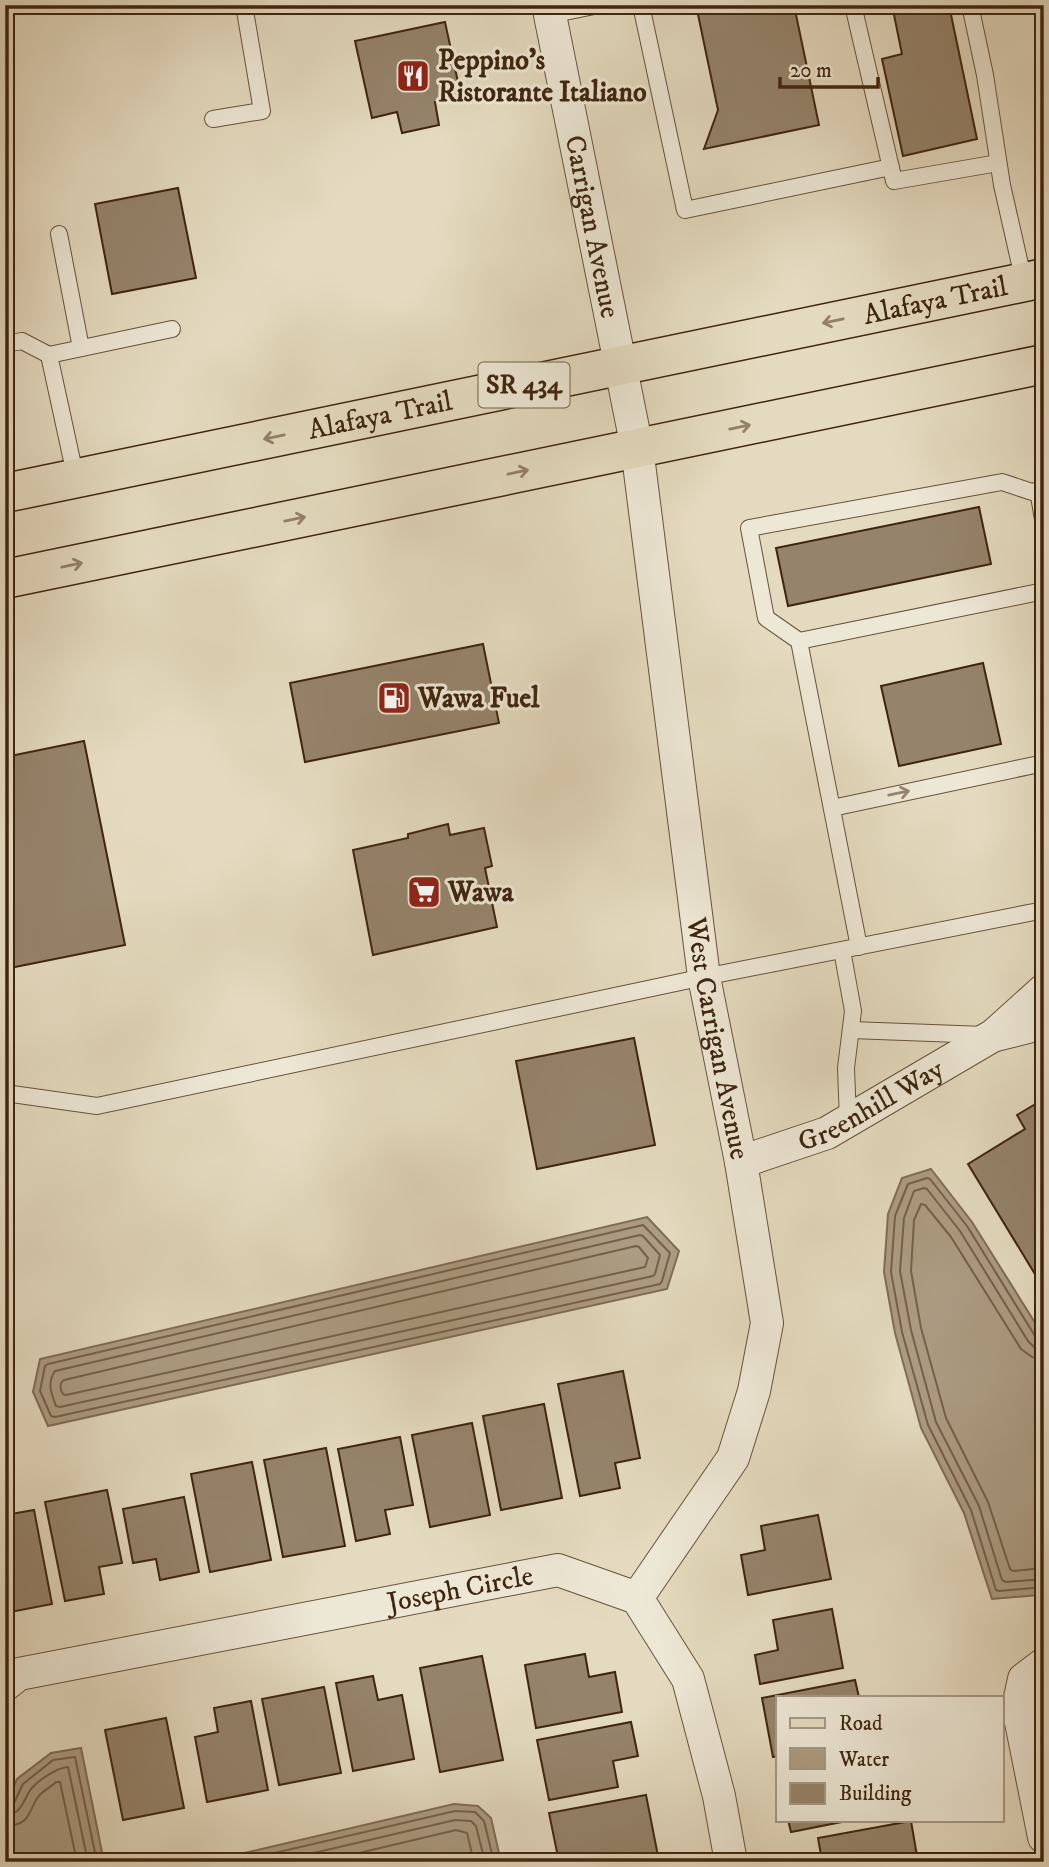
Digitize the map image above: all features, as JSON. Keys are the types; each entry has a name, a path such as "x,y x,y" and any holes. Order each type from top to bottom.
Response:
{"main road":[{"name":"Alafaya Trail","path":"5,493 1034,280"},
{"path":"5,579 1044,364"}],"street":[{"name":"Carrigan Avenue","path":"549,10 637,448"},
{"name":"West Carrigan Avenue","path":"637,448 704,977 741,1162 766,1322 754,1391 733,1458 637,1598"},
{"name":"Greenhill Way","path":"741,1162 827,1133 994,1035 1044,990"},
{"name":"Greenhill Way","path":"994,1035 1044,1023"},
{"name":"Joseph Circle","path":"5,1685 19,1674 558,1570 637,1598"},
{"path":"637,1598 688,1679 719,1796 731,1862"},
{"path":"1044,1664 1024,1679 1018,1707 1044,1836"}],"lane":[{"path":"214,119 262,111 244,5"},
{"path":"549,10 599,5"},
{"path":"641,5 685,210 891,167"},
{"path":"853,5 894,181 998,163"},
{"path":"970,5 985,75 1002,185 1034,280"},
{"path":"59,234 81,348"},
{"path":"5,344 22,341 49,355 172,329"},
{"path":"49,355 76,479"},
{"path":"859,947 799,641 766,618 749,528 1002,482 1032,492 1041,490 1044,524"},
{"path":"799,641 1044,591"},
{"path":"832,807 1044,762"},
{"path":"5,1093 97,1106 704,977 1044,910"},
{"path":"842,950 853,1011 845,1068 848,1120"},
{"path":"851,1030 994,1035"}],"water":[{"path":"931,1169 972,1222 1044,1337 1044,1593 1039,1595 992,1599 964,1513 921,1428 895,1333 884,1272 888,1214 902,1178"},
{"path":"647,1217 679,1251 667,1289 48,1426 33,1392 40,1359"},
{"path":"81,1748 104,1862 5,1862 5,1806 17,1779 51,1753"},
{"path":"454,1804 478,1806 491,1818 501,1862 206,1862"}],"building":[{"path":"696,5 794,5 819,125 704,149 718,110"},
{"path":"892,5 949,5 977,139 903,156 882,59 902,54"},
{"path":"445,22 461,96 435,102 439,125 402,133 397,112 372,118 355,41"},
{"path":"178,188 196,278 112,294 95,204"},
{"path":"979,507 991,564 788,606 776,548"},
{"path":"483,644 499,723 305,762 290,683"},
{"path":"983,663 1001,744 899,766 881,686"},
{"path":"84,741 125,945 5,969 5,757"},
{"path":"448,824 450,835 484,828 492,866 485,868 497,927 373,955 353,850 408,838 408,834"},
{"path":"634,1038 655,1145 537,1169 516,1061"},
{"path":"1044,1099 1044,1289 968,1164 1025,1129 1017,1115"},
{"path":"623,1371 640,1458 615,1463 620,1488 580,1496 558,1384"},
{"path":"544,1404 562,1498 501,1510 483,1416"},
{"path":"472,1423 490,1515 430,1527 412,1435"},
{"path":"400,1437 413,1505 385,1510 390,1534 356,1541 338,1449"},
{"path":"326,1448 345,1546 283,1557 264,1460"},
{"path":"252,1462 271,1560 210,1572 191,1474"},
{"path":"107,1490 122,1563 99,1567 104,1594 65,1601 45,1502"},
{"path":"184,1497 199,1572 160,1580 156,1559 133,1563 123,1509"},
{"path":"34,1510 52,1604 5,1613 5,1515"},
{"path":"818,1515 831,1579 748,1595 741,1555 765,1550 761,1526"},
{"path":"832,1609 843,1668 760,1684 755,1655 778,1650 773,1620"},
{"path":"585,1654 589,1677 615,1672 622,1712 536,1728 525,1665"},
{"path":"482,1656 503,1760 440,1772 420,1668"},
{"path":"373,1676 378,1700 402,1695 414,1759 353,1771 336,1683"},
{"path":"855,1680 859,1696 776,1696 776,1756 773,1757 762,1698"},
{"path":"324,1687 341,1773 279,1785 262,1699"},
{"path":"251,1701 268,1790 207,1802 195,1737 218,1732 214,1708"},
{"path":"166,1718 184,1808 123,1820 105,1730"},
{"path":"631,1722 638,1756 613,1761 618,1787 549,1800 537,1740"},
{"path":"646,1795 658,1856 629,1862 559,1862 549,1813"},
{"path":"788,1822 842,1822 791,1832"},
{"path":"911,1822 918,1862 795,1862 821,1855 818,1838"}],"place":[{"name":"Peppino's Ristorante Italiano","path":"413,76"},
{"name":"Wawa Fuel","path":"394,698"},
{"name":"Wawa","path":"424,892"}]}
